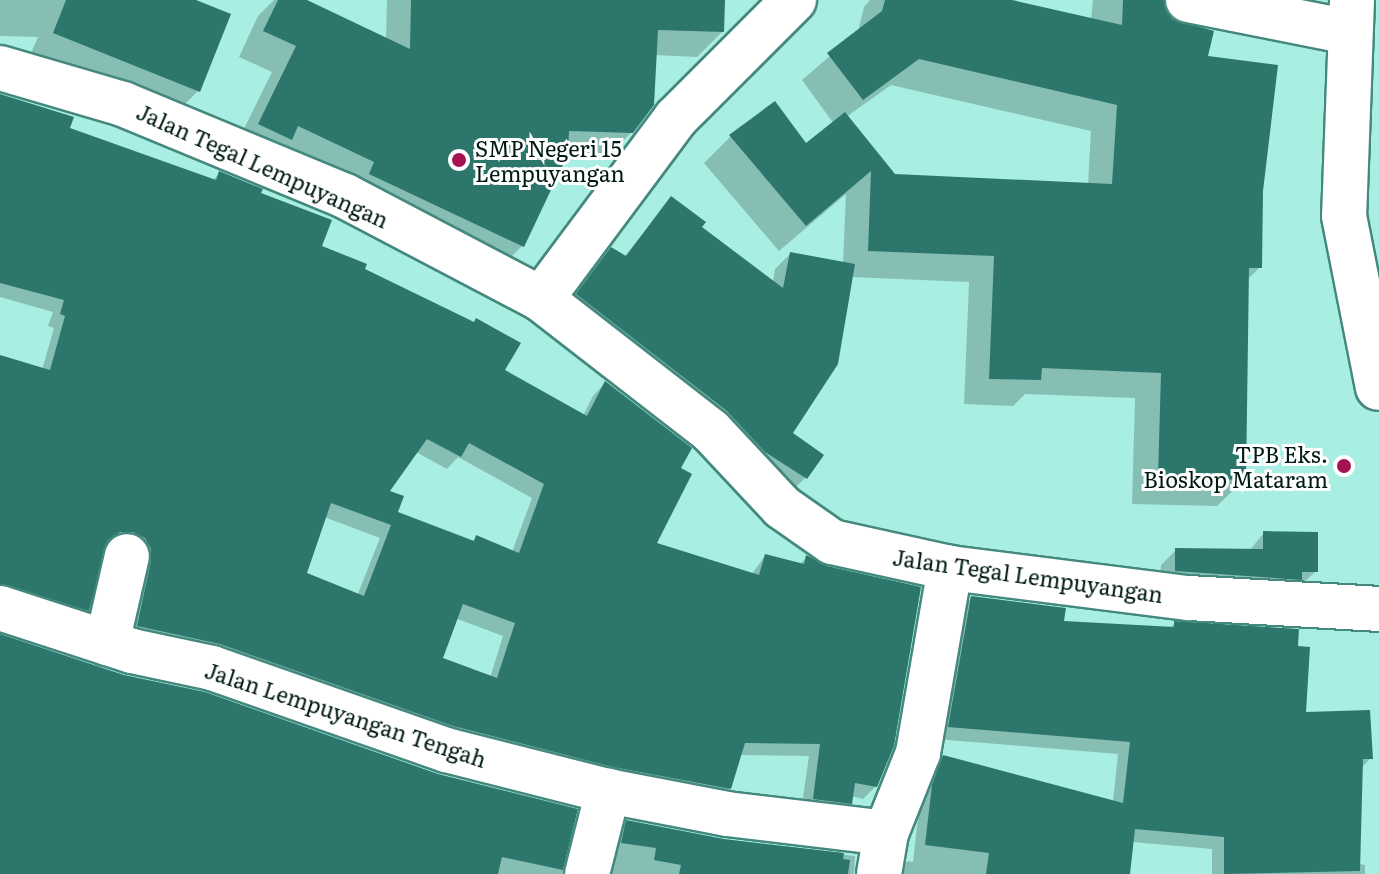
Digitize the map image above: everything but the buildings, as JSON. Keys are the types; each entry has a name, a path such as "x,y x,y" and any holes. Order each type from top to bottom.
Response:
{"street":[{"path":"541,299 676,118 794,0"},
{"path":"1188,0 1351,16 1344,216 1379,387"},
{"name":"Jalan Tegal Lempuyangan","path":"0,68 123,104 345,196 541,299 711,431 782,507 832,542 950,568 1189,598 1379,609"},
{"path":"1379,373 1379,397"},
{"path":"107,643 127,556"},
{"path":"883,854 918,753 950,568"},
{"name":"Jalan Lempuyangan Tengah","path":"0,608 107,643 212,668 446,750 608,791 727,814 883,854"},
{"path":"587,874 608,791"}],"place":[{"name":"SMP Negeri 15 Lempuyangan","path":"459,160"},
{"name":"TPB Eks. Bioskop Mataram","path":"1344,466"}]}
